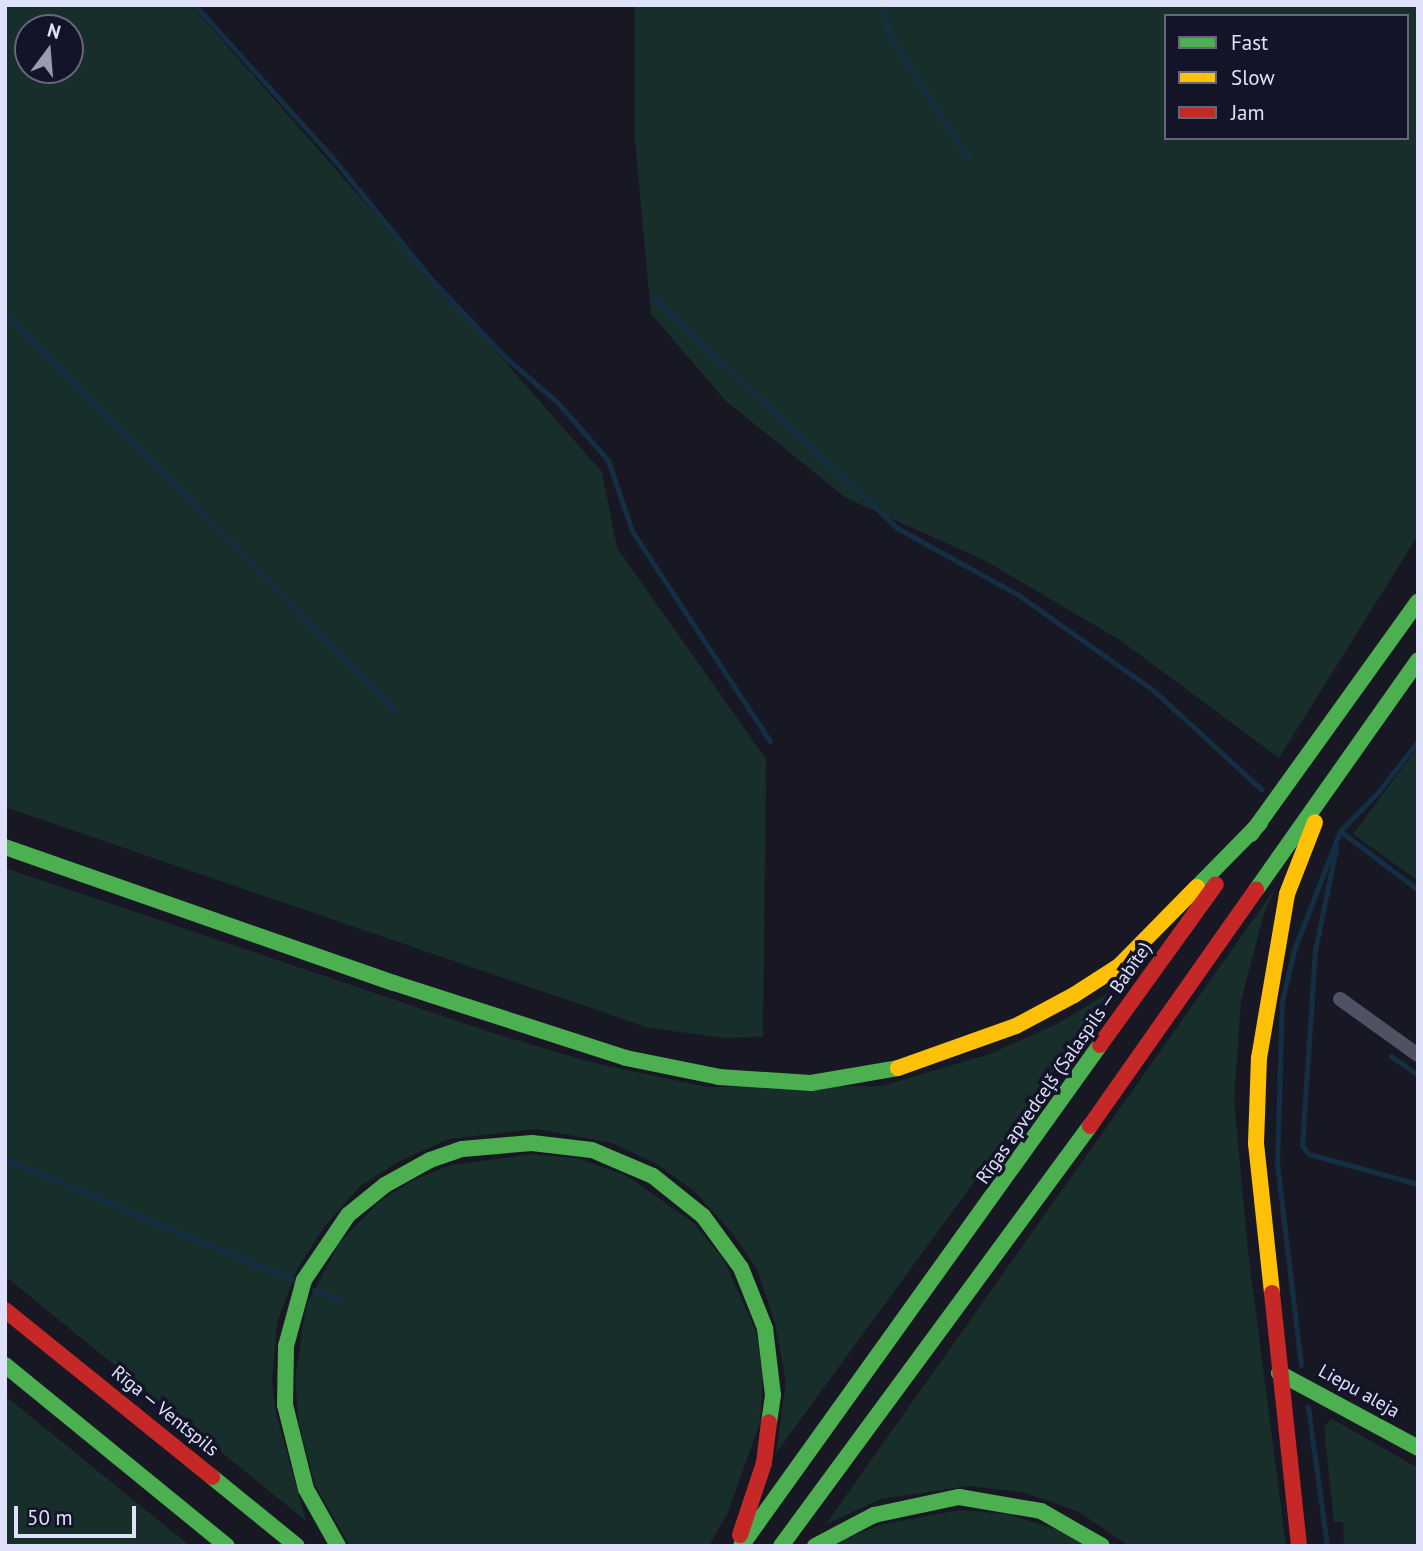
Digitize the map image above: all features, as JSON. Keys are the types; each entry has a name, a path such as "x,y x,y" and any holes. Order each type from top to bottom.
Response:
{"main road":[{"name":"Rīgas apvedceļš (Salaspils — Babīte)","path":"741,1546 866,1378 1418,603"},
{"path":"781,1546 1037,1202 1418,660"},
{"path":"1299,1546 1256,1143 1259,1058 1287,894 1339,771"},
{"path":"5,847 394,983 626,1058 719,1077 811,1083 881,1074 1016,1026 1074,995 1119,966 1260,822"},
{"path":"338,1546 306,1489 285,1405 286,1346 304,1280 348,1215 386,1185 430,1160 462,1149 532,1143 593,1150 653,1176 703,1216 741,1268 765,1328 773,1395 764,1463 735,1546"},
{"name":"Rīga — Ventspils","path":"5,1310 298,1546"},
{"path":"5,1365 227,1546"},
{"name":"Liepu aleja","path":"1279,1373 1418,1448"},
{"path":"815,1546 874,1515 959,1497 1041,1511 1102,1546"}],"street":[{"path":"1340,999 1418,1055"}],"green space":[{"path":"5,5 191,5 602,472 617,548 766,759 763,1037 726,1038 649,1028 5,807"},
{"path":"635,5 1418,5 1418,535 1279,758 1120,640 984,560 846,498 726,401 651,314 635,141"},
{"path":"1418,747 1418,881 1353,834"},
{"path":"5,868 493,1033 594,1063 707,1087 882,1086 990,1054 1057,1024 1115,989 776,1453 786,1383 775,1323 758,1272 734,1235 694,1191 655,1163 612,1143 537,1129 448,1139 398,1162 360,1186 324,1227 297,1269 277,1322 272,1382 276,1414 306,1521 5,1276"},
{"path":"1277,886 1264,913 1241,1001 1234,1100 1248,1251 1286,1546 1129,1546 1079,1512 1023,1492 969,1486 881,1499 826,1524"},
{"path":"531,1154 577,1158 627,1176 694,1223 724,1260 757,1334 763,1378 760,1423 728,1512 709,1546 350,1546 315,1485 299,1424 295,1379 306,1306 339,1243 380,1201 413,1180 451,1165"},
{"path":"5,1396 19,1407 190,1546 5,1546"},
{"path":"1332,1419 1418,1468 1418,1546 1344,1546 1343,1522 1334,1522 1324,1427"},
{"path":"959,1510 1006,1514 1073,1534 1088,1546 829,1546 879,1525"}],"waterway":[{"path":"195,5 332,157 431,279 506,358 557,402 608,460 632,531 770,741"},
{"path":"884,5 888,33 968,158"},
{"path":"652,297 897,528 1017,594 1153,690 1261,789"},
{"path":"5,312 396,711"},
{"path":"1301,1365 1277,1165 1282,1001 1294,950 1340,831 1379,791 1418,741"},
{"path":"1340,831 1418,890"},
{"path":"1336,848 1315,950 1302,1146 1309,1154 1418,1184"},
{"path":"1391,1056 1418,1075"},
{"path":"5,1159 295,1281"},
{"path":"314,1290 337,1299"},
{"path":"1308,1407 1327,1546"}],"traffic: fast":[{"path":"1251,834 1418,602"},
{"path":"1256,890 1418,660"},
{"path":"1197,887 1260,823"},
{"path":"5,847 394,983 626,1058 719,1077 811,1083 898,1068"},
{"path":"741,1546 1100,1045"},
{"path":"781,1546 1090,1126"},
{"path":"338,1546 306,1489 285,1405 286,1346 304,1280 348,1215 385,1185 430,1160 462,1149 532,1143 592,1150 653,1176 703,1216 741,1268 765,1328 773,1395 769,1422"},
{"path":"5,1365 227,1546"},
{"path":"1279,1373 1418,1448"},
{"path":"212,1477 297,1546"},
{"path":"815,1546 874,1515 959,1497 1041,1511 1102,1546"}],"traffic: slow":[{"path":"1272,1293 1256,1143 1259,1058 1287,894 1315,822"},
{"path":"898,1068 1016,1026 1074,995 1119,966 1197,887"}],"traffic: jam":[{"path":"1100,1045 1216,884"},
{"path":"1090,1126 1256,890"},
{"path":"1272,1293 1299,1546"},
{"path":"5,1310 212,1477"},
{"path":"740,1535 764,1463 769,1422"}]}
